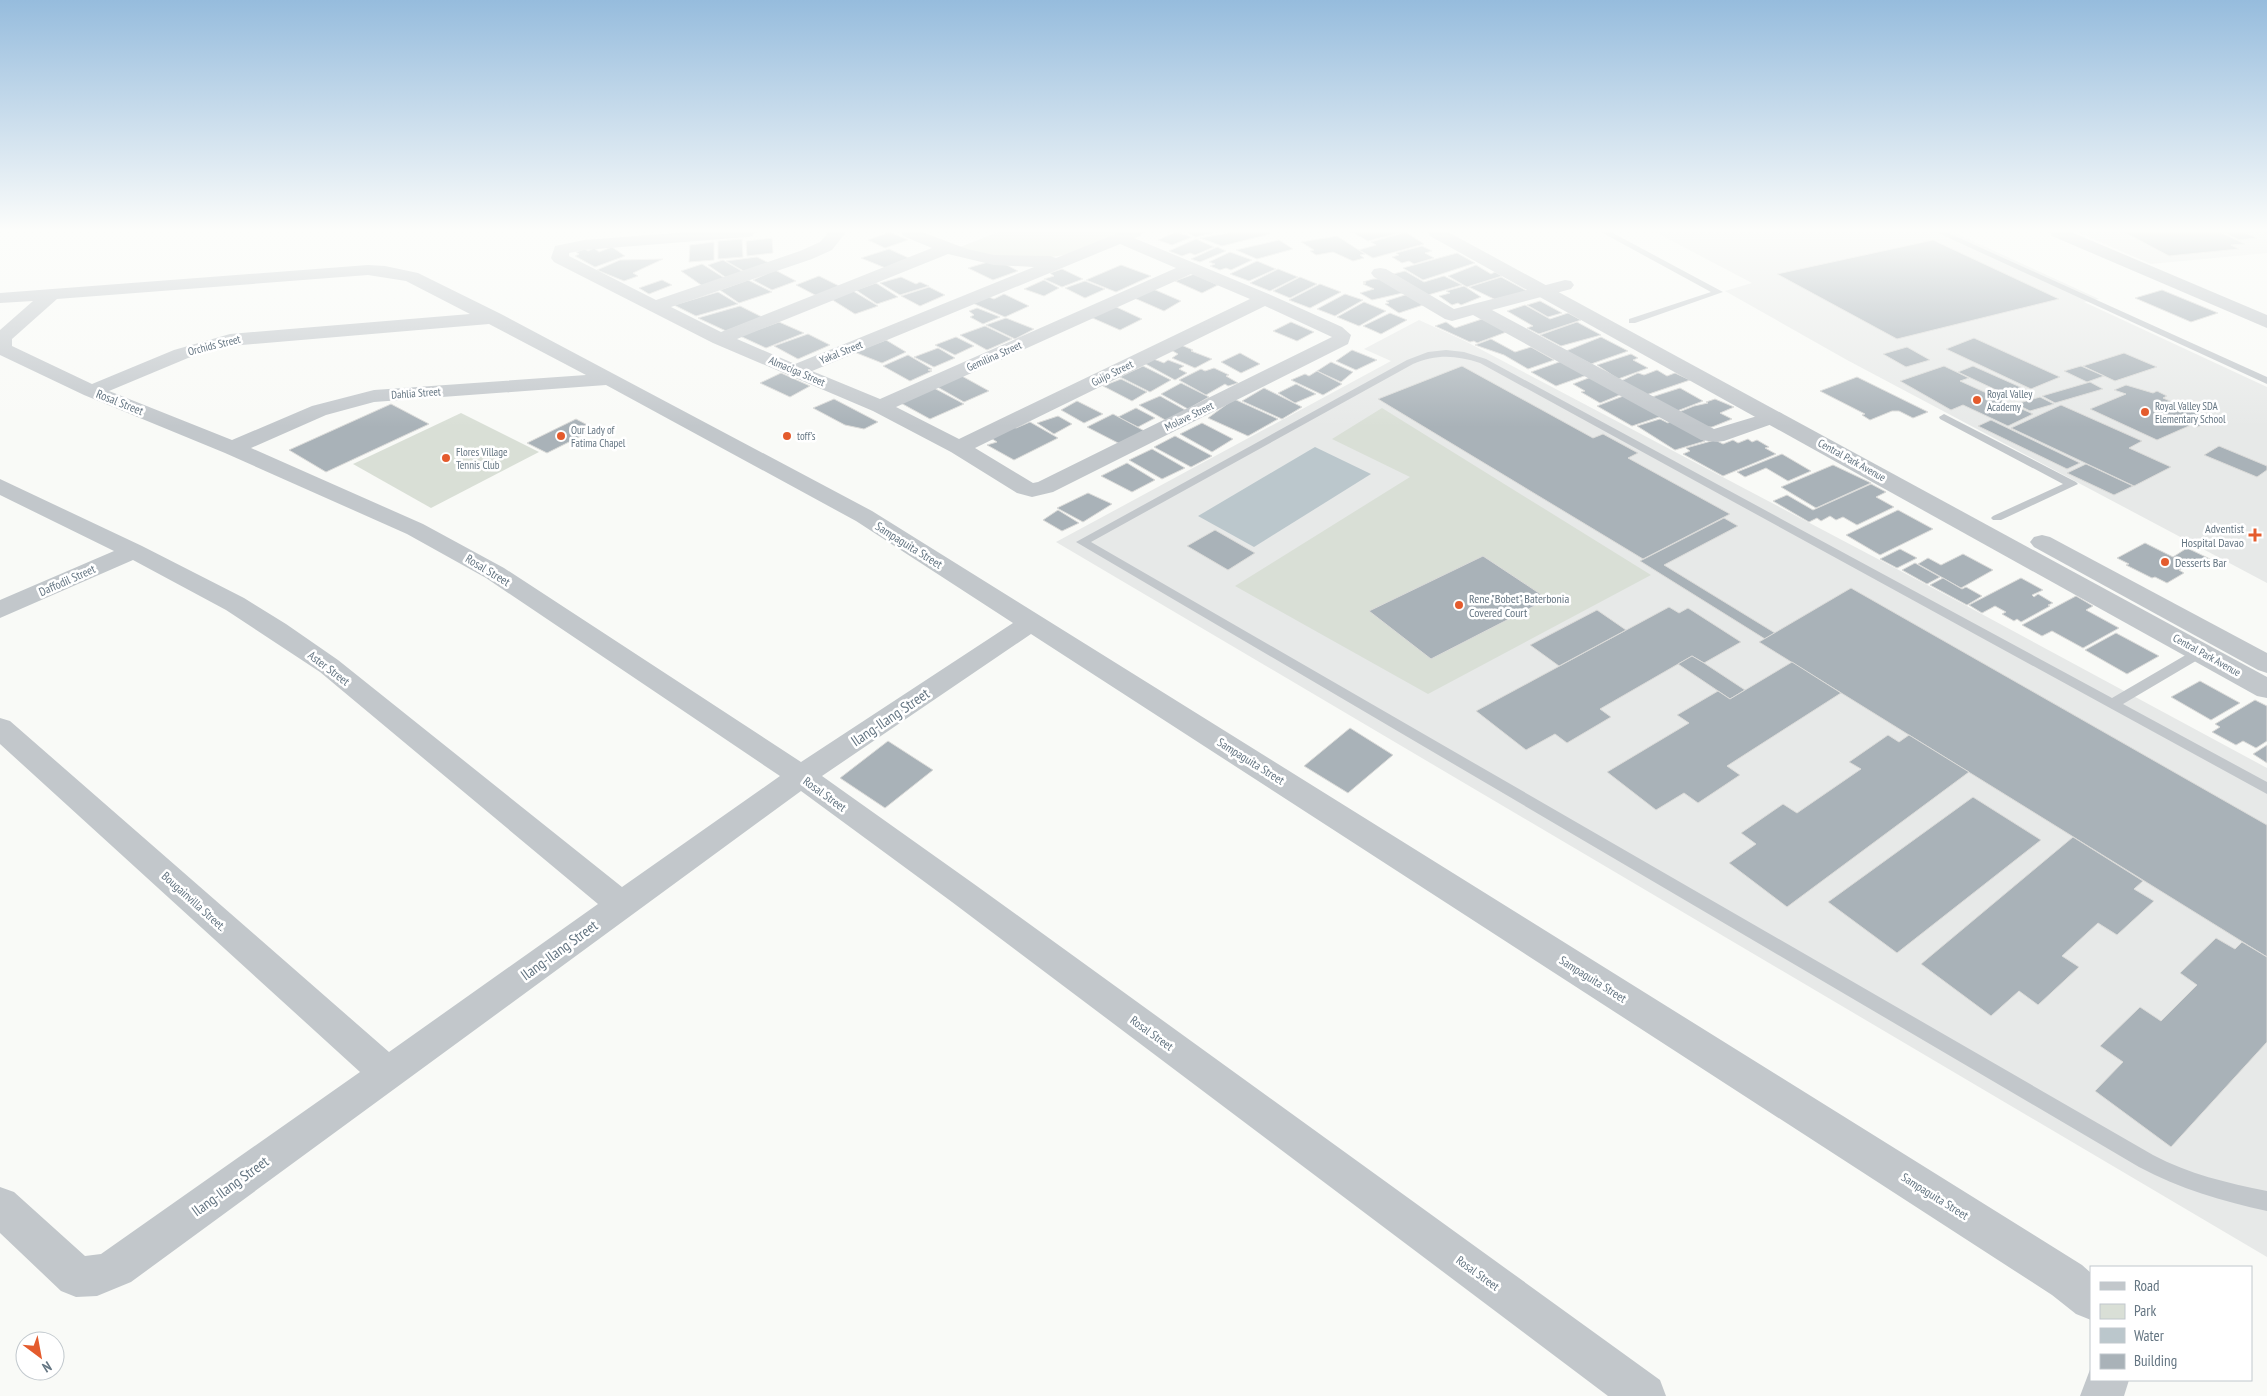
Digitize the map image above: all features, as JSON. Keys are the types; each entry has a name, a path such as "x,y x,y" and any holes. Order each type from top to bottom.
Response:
{"street":[{"name":"Sampaguita Street","path":"0,298 15,297"},
{"name":"Rosal Street","path":"49,297 2,338 3,350 91,391 233,448 415,529 495,573 801,776 979,905 1644,1396"},
{"name":"Sampaguita Street","path":"451,297 609,379 856,512 2067,1280 2090,1298"},
{"name":"Almaciga Street","path":"637,297 720,339 880,406 959,447 1025,488 1032,490"},
{"path":"655,306 681,297"},
{"path":"720,339 825,297"},
{"name":"Yakal Street","path":"796,370 975,297"},
{"name":"Gemilina Street","path":"880,406 1125,297"},
{"path":"1261,297 1266,299"},
{"path":"1421,297 1452,315 1521,297"},
{"name":"Central Park Avenue","path":"1555,297 2267,689"},
{"name":"Central Park Avenue","path":"1588,297 2267,664"},
{"path":"2209,297 2267,322"},
{"name":"Molave Street","path":"1032,490 1045,487 1063,479 1339,341 1342,336 1266,299"},
{"name":"Guijo Street","path":"959,447 1266,299"},
{"path":"1476,309 1709,435 1716,436 1774,417"},
{"name":"Orchids Street","path":"91,391 181,354 230,340 494,318"},
{"name":"Dahlia Street","path":"233,448 306,413 352,399 609,379"},
{"name":"Aster Street","path":"0,486 134,551 235,604 329,666 622,905"},
{"name":"Daffodil Street","path":"0,610 134,551"},
{"path":"2074,582 2096,572"},
{"name":"Ilang-Ilang Street","path":"0,1206 76,1276 88,1278 102,1275 117,1268 801,776 1032,622"},
{"name":"Bougainvilla Street.","path":"0,728 387,1073"},
{"path":"2102,1396 2107,1381"}],"lane":[{"path":"1632,321 1704,297"},
{"path":"2083,297 2267,381"},
{"path":"2267,789 1484,361 1454,352 1439,352 1422,356 1410,362 1082,542 2146,1161 2170,1174 2199,1186 2267,1202"},
{"path":"1944,416 2072,484 1997,518"},
{"path":"2112,704 2201,652"}],"shaded area":[{"path":"1736,297 2095,297 2099,299 2084,302 2267,387 2267,583 1847,360"},
{"path":"1419,320 1465,341 1965,605 2267,768 2267,1257 1056,542 1391,361 1364,349"}],"green space":[{"path":"1382,408 1651,575 1428,694 1235,586 1410,477 1332,439"},
{"name":"Flores Village Tennis Club","path":"461,413 539,452 431,508 353,464"}],"water":[{"path":"1315,447 1371,474 1254,547 1198,516"}],"building":[{"path":"701,297 727,297 738,304 696,316 674,305"},
{"path":"730,297 757,297 739,303"},
{"path":"836,297 863,297 878,306 855,314 831,299"},
{"path":"867,297 898,297 877,304"},
{"path":"903,297 940,297 920,306"},
{"path":"983,297 994,299 1011,297 1029,306 1005,317 970,302"},
{"path":"1132,297 1172,297 1181,301 1164,311"},
{"path":"1295,297 1331,297 1310,308 1289,300"},
{"path":"1339,297 1354,297 1363,300 1335,316 1317,309"},
{"path":"1367,297 1384,297 1372,300"},
{"path":"1398,297 1414,297 1426,304 1399,313 1385,304 1389,303 1386,301"},
{"path":"1441,297 1481,297 1461,305 1458,303 1452,305"},
{"path":"1490,297 1508,297 1496,300"},
{"path":"1820,297 2055,297 2059,299 1897,339"},
{"path":"2179,297 2218,313 2191,322 2135,298"},
{"path":"1540,301 1562,313 1548,317 1527,305"},
{"path":"1364,302 1386,311 1359,326 1337,317"},
{"path":"1112,305 1142,319 1120,330 1088,316"},
{"path":"1525,305 1550,319 1568,313 1581,320 1539,334 1527,328 1533,326 1507,311"},
{"path":"740,306 762,317 726,331 698,318"},
{"path":"977,308 1000,317 983,324 970,317 974,315 969,311"},
{"path":"1390,313 1407,320 1381,334 1363,326"},
{"path":"1006,318 1034,329 1015,339 986,325"},
{"path":"1485,318 1509,331 1477,343 1474,341 1470,342 1435,326 1446,322 1455,328"},
{"path":"779,322 804,333 766,348 740,336"},
{"path":"1291,322 1314,332 1297,341 1273,331"},
{"path":"1577,322 1601,335 1561,346 1540,335"},
{"path":"985,326 1012,339 987,350 960,335"},
{"path":"808,334 830,345 798,359 774,346"},
{"path":"956,337 974,346 955,355 935,345"},
{"path":"1601,337 1628,351 1591,364 1566,351"},
{"path":"1974,338 2060,377 2031,389 1946,349"},
{"path":"1491,339 1515,352 1531,347 1554,360 1528,369 1504,355 1475,345"},
{"path":"886,340 906,352 882,363 854,352"},
{"path":"1181,345 1212,359 1195,368 1172,358 1178,354 1171,350"},
{"path":"1907,347 1930,360 1906,367 1883,354"},
{"path":"938,348 955,358 934,367 914,357"},
{"path":"1352,350 1377,360 1356,370 1336,361"},
{"path":"1240,353 1260,364 1241,373 1221,362"},
{"path":"2124,353 2157,367 2115,381 2083,366"},
{"path":"1631,354 1638,358 1633,360 1648,368 1618,379 1597,365"},
{"path":"908,355 932,369 928,370 932,371 910,381 883,366"},
{"path":"1151,358 1164,363 1168,360 1184,366 1179,369 1187,373 1175,380 1142,362"},
{"path":"1562,361 1587,375 1556,386 1531,372"},
{"path":"1331,362 1353,372 1341,382 1317,371"},
{"path":"1143,366 1171,380 1150,392 1120,377"},
{"path":"1462,366 1593,438 1603,434 1638,453 1628,458 1730,514 1643,559 1378,399"},
{"path":"1944,366 1969,378 1960,381 2033,414 2008,426 1963,405 1951,410 1900,381"},
{"path":"1973,366 2027,390 2011,397 1958,372"},
{"path":"2081,366 2104,376 2087,382 2064,371"},
{"path":"1214,368 1229,375 1226,376 1238,383 1228,386 1225,384 1206,395 1179,380 1201,369 1205,371"},
{"path":"1657,370 1667,376 1675,373 1690,380 1646,395 1621,381 1638,373 1644,375"},
{"path":"1317,371 1342,384 1323,395 1291,380 1305,374 1309,376"},
{"path":"781,373 810,386 790,397 760,383"},
{"path":"960,375 989,391 964,402 934,385"},
{"path":"1591,377 1622,394 1600,403 1581,392 1585,391 1573,384"},
{"path":"1857,377 1928,412 1913,418 1899,411 1892,411 1870,420 1862,415 1865,414 1820,391"},
{"path":"1121,379 1147,392 1132,401 1103,386"},
{"path":"2090,382 2103,389 2055,403 2042,396"},
{"path":"1181,383 1209,397 1188,409 1161,394"},
{"path":"1296,384 1316,394 1295,403 1278,393"},
{"path":"2126,385 2153,393 2157,391 2167,396 2163,398 2214,420 2197,427 2191,425 2157,440 2090,409 2126,394 2114,390"},
{"path":"932,387 964,404 930,419 899,402"},
{"path":"1264,388 1302,407 1282,419 1242,401"},
{"path":"1680,388 1703,401 1677,411 1652,397"},
{"path":"1626,395 1662,416 1632,426 1597,406"},
{"path":"1160,396 1187,411 1167,421 1139,405"},
{"path":"2040,397 2054,404 2030,411 2016,404"},
{"path":"834,399 878,422 864,429 845,425 813,408"},
{"path":"1234,399 1278,419 1248,436 1208,418"},
{"path":"1715,399 1734,407 1720,413 1732,419 1712,427 1706,427 1679,412 1708,403 1706,402"},
{"path":"1077,401 1103,414 1084,423 1061,410"},
{"path":"391,404 429,424 326,472 289,450"},
{"path":"2061,405 2142,441 2129,448 2171,467 2134,486 2011,428"},
{"path":"1136,408 1155,418 1138,427 1118,417"},
{"path":"1113,414 1148,433 1122,445 1087,427"},
{"path":"1058,416 1072,424 1054,434 1037,423"},
{"name":"Our Lady of Fatima Chapel","path":"576,419 595,429 547,453 527,443"},
{"path":"1660,419 1668,423 1671,421 1705,441 1675,450 1637,426"},
{"path":"1991,420 2080,463 2067,469 1978,426"},
{"path":"1030,422 1058,438 1014,460 987,445 997,442 991,438 1010,425 1016,428"},
{"path":"1202,423 1233,439 1212,452 1180,434"},
{"path":"1175,436 1212,456 1191,467 1154,447"},
{"path":"1748,439 1752,442 1757,440 1769,447 1765,448 1776,454 1723,476 1683,454 1690,451 1686,448 1715,440 1723,444 1733,440 1738,443"},
{"path":"2219,446 2267,466 2267,470 2257,477 2204,455"},
{"path":"1152,449 1185,468 1162,479 1129,460"},
{"path":"1782,454 1811,471 1788,481 1766,468 1745,477 1737,472"},
{"path":"1127,463 1155,480 1132,492 1101,476"},
{"path":"2086,464 2133,486 2114,495 2067,473"},
{"path":"1833,465 1871,483 1816,508 1781,487"},
{"path":"1871,484 1886,492 1876,497 1894,507 1857,525 1843,517 1836,520 1830,516 1821,521 1817,518 1809,522 1773,501 1787,495 1813,510"},
{"path":"1088,493 1112,504 1083,522 1057,508"},
{"path":"1058,510 1079,523 1062,531 1043,520"},
{"path":"1898,510 1933,529 1880,555 1846,535"},
{"path":"1724,518 1738,526 1664,565 1775,633 1765,639 1640,561"},
{"path":"1215,530 1255,553 1228,570 1187,546"},
{"name":"Desserts Bar","path":"2145,543 2173,557 2187,548 2210,559 2196,567 2190,564 2179,570 2184,573 2167,583 2126,565 2129,564 2117,558"},
{"path":"1900,549 1917,558 1897,568 1880,559"},
{"path":"1963,554 1993,570 1961,588 1918,564 1928,558 1941,565"},
{"name":"Rene \"Bobet\" Baterbonia Covered Court","path":"1483,556 1548,599 1431,659 1369,611"},
{"path":"1915,563 1940,577 1927,584 1902,570"},
{"path":"1943,578 1962,589 1966,587 1982,596 1967,605 1930,585"},
{"path":"2021,578 2043,590 2032,595 2034,597 2038,594 2053,603 2021,622 2017,619 2014,621 2002,614 2006,612 1995,606 1982,613 1969,605"},
{"path":"1851,588 2267,825 2267,957 1759,642"},
{"path":"2076,596 2093,606 2086,610 2119,628 2083,648 2052,631 2042,636 2022,625"},
{"path":"1669,607 1679,613 1688,608 1741,642 1704,663 1692,656 1600,709 1611,717 1567,743 1555,734 1526,750 1476,711"},
{"path":"1597,610 1626,630 1559,666 1530,645"},
{"path":"2116,633 2159,656 2127,674 2085,650"},
{"path":"1692,656 1745,690 1730,699 1678,664"},
{"path":"1792,662 1841,693 1727,766 1740,775 1698,803 1684,793 1656,810 1607,772 1689,723 1677,715 1718,691 1730,699"},
{"path":"2200,681 2240,703 2211,720 2171,697"},
{"path":"2255,700 2267,706 2267,741 2256,748 2243,741 2236,745 2212,732 2220,727 2215,724"},
{"path":"1350,728 1393,755 1348,793 1304,766"},
{"path":"1888,735 1899,742 1909,735 1969,772 1787,907 1729,863 1756,844 1741,833 1783,804 1797,813 1861,769 1849,762"},
{"path":"888,741 933,770 885,808 840,778"},
{"path":"2267,745 2267,763 2253,754"},
{"path":"1973,797 2041,840 1897,953 1828,902"},
{"path":"2073,837 2143,881 2134,889 2154,901 2117,935 2098,923 2062,956 2079,967 2038,1005 2019,991 1991,1016 1921,964"},
{"path":"2216,938 2235,949 2242,942 2267,957 2267,1042 2171,1147 2095,1091 2123,1062 2100,1046 2140,1007 2161,1021 2197,985 2180,973"}],"place":[{"name":"Royal Valley Academy","path":"1977,400"},
{"name":"Royal Valley SDA Elementary School","path":"2145,412"},
{"name":"Our Lady of Fatima Chapel","path":"561,436"},
{"name":"toff's","path":"787,436"},
{"name":"Flores Village Tennis Club","path":"446,458"},
{"name":"Adventist Hospital Davao","path":"2255,535"},
{"name":"Desserts Bar","path":"2165,562"},
{"name":"Rene \"Bobet\" Baterbonia Covered Court","path":"1459,605"}]}
